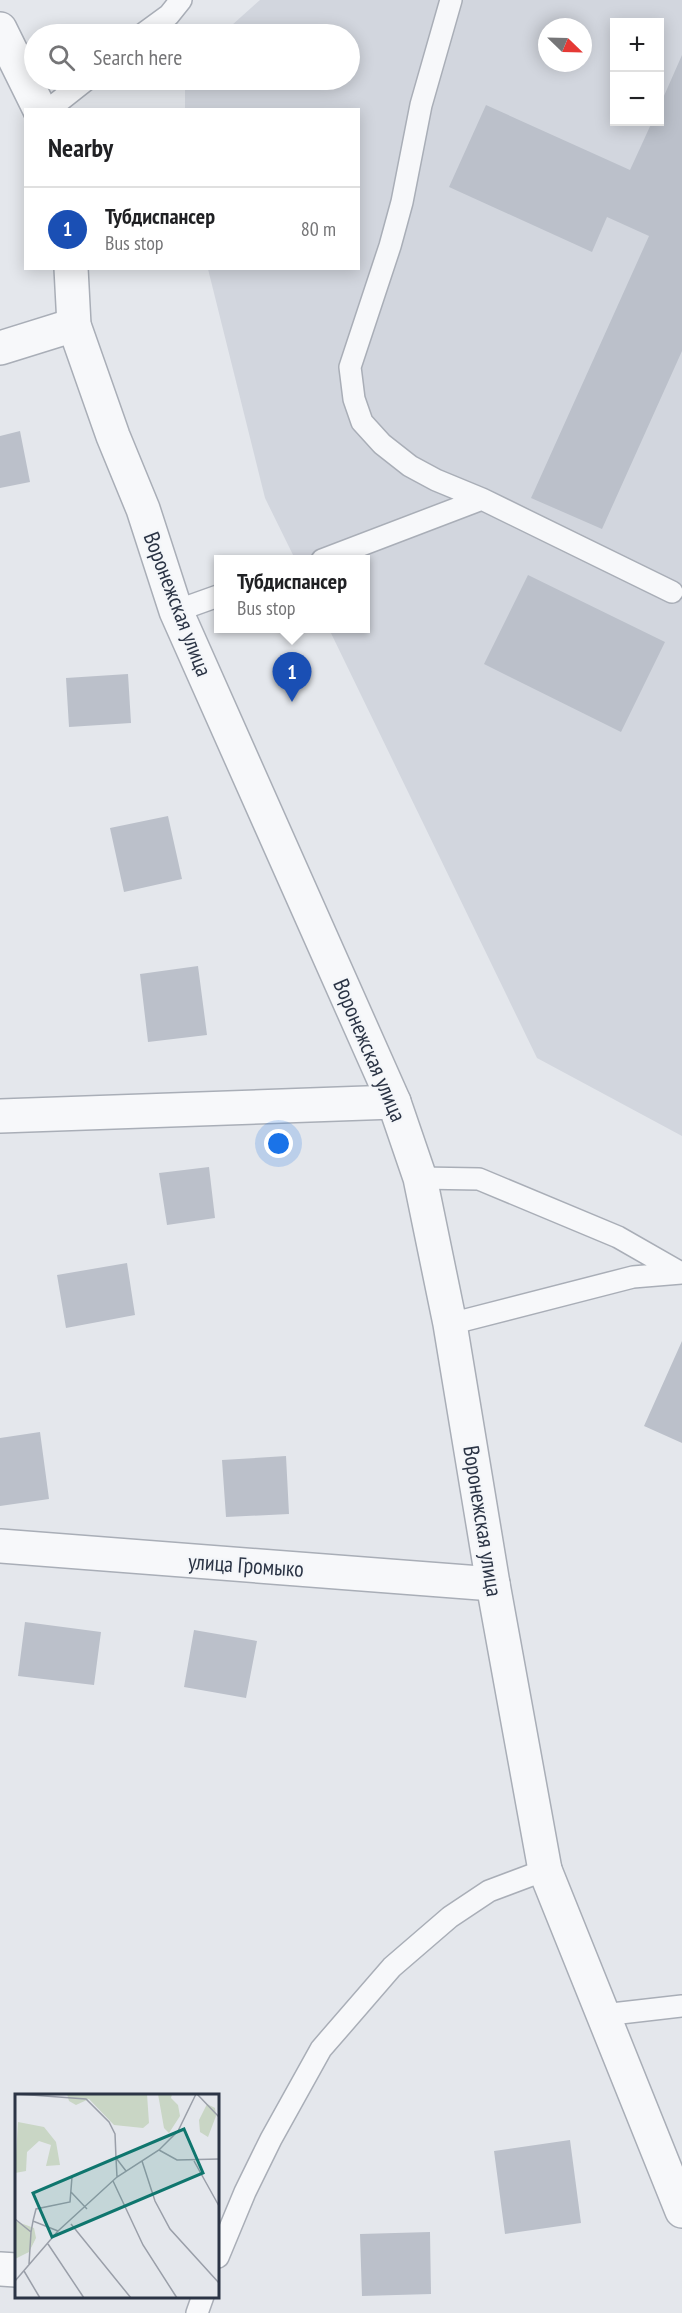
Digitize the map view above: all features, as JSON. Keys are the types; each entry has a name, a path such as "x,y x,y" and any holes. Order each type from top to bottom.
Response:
{"street":[{"path":"0,29 24,78"},
{"path":"30,90 39,108"},
{"name":"Воронежская улица","path":"71,270 74,325 113,436 143,509 176,611 394,1102 420,1178 450,1324 544,1870 682,2211"},
{"path":"0,348 74,325"},
{"path":"0,1116 394,1102"},
{"name":"улица Громыко","path":"0,1545 493,1584"},
{"path":"0,2269 15,2270"}],"lane":[{"path":"157,24 169,15 181,0"},
{"path":"451,0 421,105 402,202 390,246 350,367 354,399 362,422 382,444 410,466 672,592"},
{"path":"51,108 73,90"},
{"path":"335,555 482,499"},
{"path":"176,611 214,598"},
{"path":"420,1178 479,1179 618,1237 681,1273"},
{"path":"450,1324 633,1277 681,1273"},
{"path":"219,2255 245,2192 271,2139 321,2049 392,1967 450,1917 489,1891 544,1870"},
{"path":"603,2015 682,2006"},
{"path":"197,2313 202,2298"}],"shaded area":[{"path":"260,0 682,0 682,1136 537,1058 331,633 370,633 370,555 293,555 265,498 208,270 360,270 360,108 185,108 185,90 360,90 360,24 233,24"}],"building":[{"path":"682,55 682,351 602,529 531,498 649,236 607,217 592,252 449,187 486,105 630,170 650,126 664,126 664,96"},
{"path":"20,431 30,482 0,488 0,436"},
{"path":"528,575 665,642 621,732 484,664"},
{"path":"128,674 131,723 69,727 66,678"},
{"path":"168,816 182,879 124,892 110,828"},
{"path":"198,966 207,1035 148,1042 140,974"},
{"path":"209,1167 215,1218 167,1225 159,1173"},
{"path":"127,1263 135,1315 66,1328 57,1275"},
{"path":"682,1341 682,1443 644,1426"},
{"path":"40,1432 49,1499 0,1506 0,1438"},
{"path":"286,1456 289,1514 226,1517 222,1460"},
{"path":"25,1622 101,1632 94,1685 18,1676"},
{"path":"194,1630 257,1641 246,1698 184,1687"},
{"path":"570,2140 581,2223 505,2234 494,2151"},
{"path":"430,2232 431,2294 362,2296 360,2234"}],"place":[{"name":"Тубдиспансер","path":"292,702"}]}
